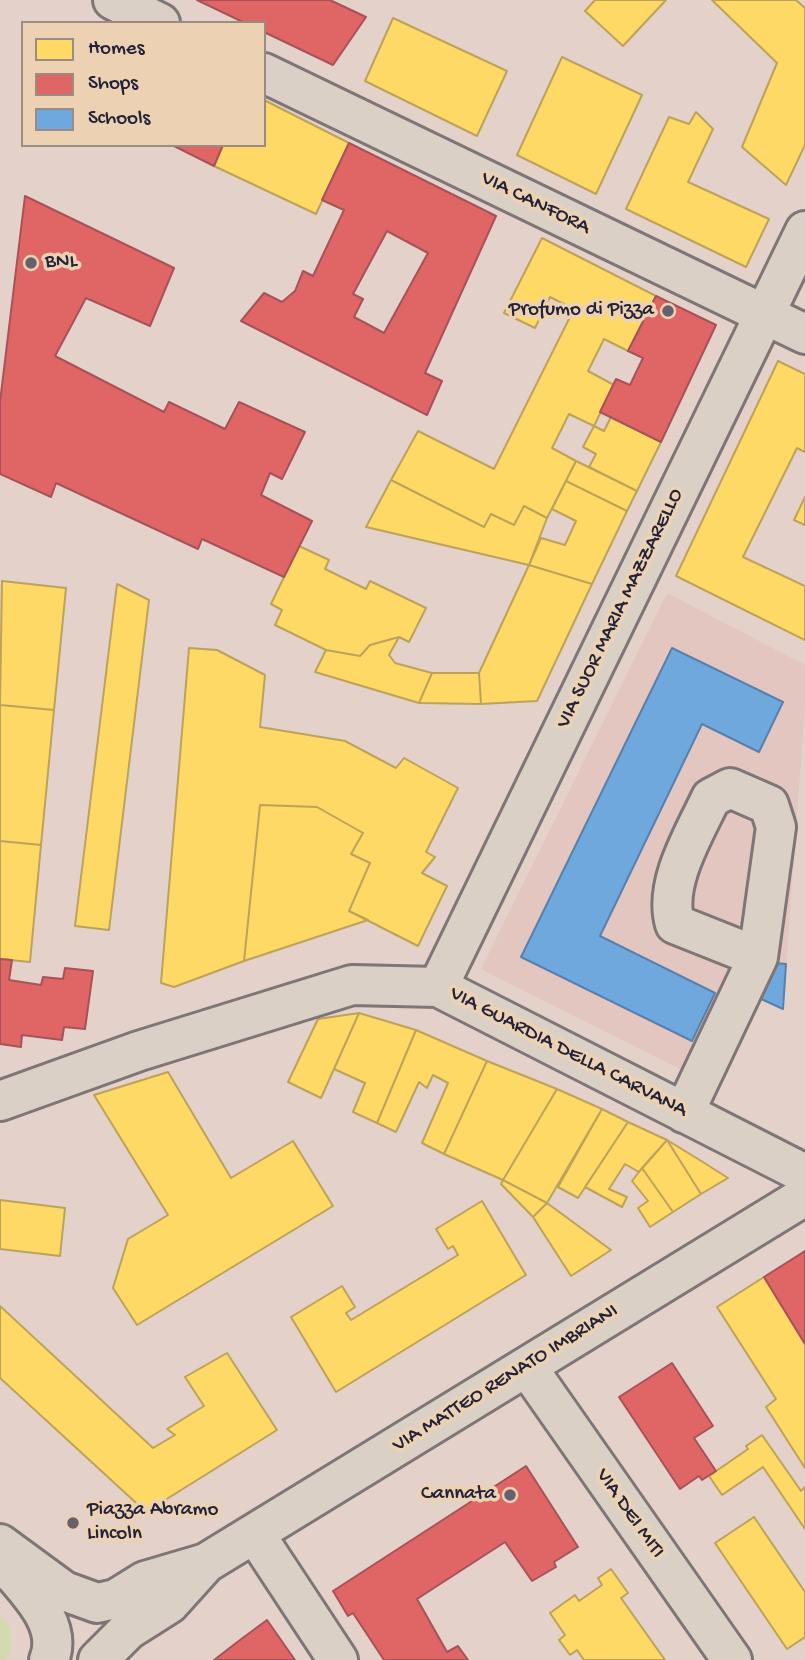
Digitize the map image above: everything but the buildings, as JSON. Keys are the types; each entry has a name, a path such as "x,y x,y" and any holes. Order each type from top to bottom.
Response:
{"street":[{"path":"113,0 156,21"},
{"name":"VIA CANFORA","path":"266,74 805,334"},
{"name":"VIA SUOR MARIA MAZZARELLO","path":"438,987 805,231"},
{"path":"684,1113 758,957"},
{"name":"VIA GUARDIA DELLA CARVANA","path":"0,1101 139,1051 352,985 438,987 805,1174"},
{"name":"VIA MATTEO RENATO IMBRIANI","path":"206,1563 805,1195"},
{"name":"VIA DEI MITI","path":"527,1367 732,1660"},
{"path":"255,1534 338,1660"},
{"path":"0,1544 64,1591 97,1603 116,1599 145,1581 206,1563"},
{"path":"0,1557 47,1620 52,1636 49,1660"},
{"path":"98,1660 128,1630 169,1604 206,1563"}],"shaded area":[{"path":"667,593 805,665 805,706 783,1009 759,998 714,1086 481,969"}],"green space":[{"path":"0,1617 10,1627 11,1654 5,1660 0,1660"}],"place":[{"name":"BNL","path":"31,263"},
{"name":"Profumo di Pizza","path":"668,311"},
{"name":"Cannata","path":"510,1495"},
{"name":"Piazza Abramo Lincoln","path":"73,1523"}]}
